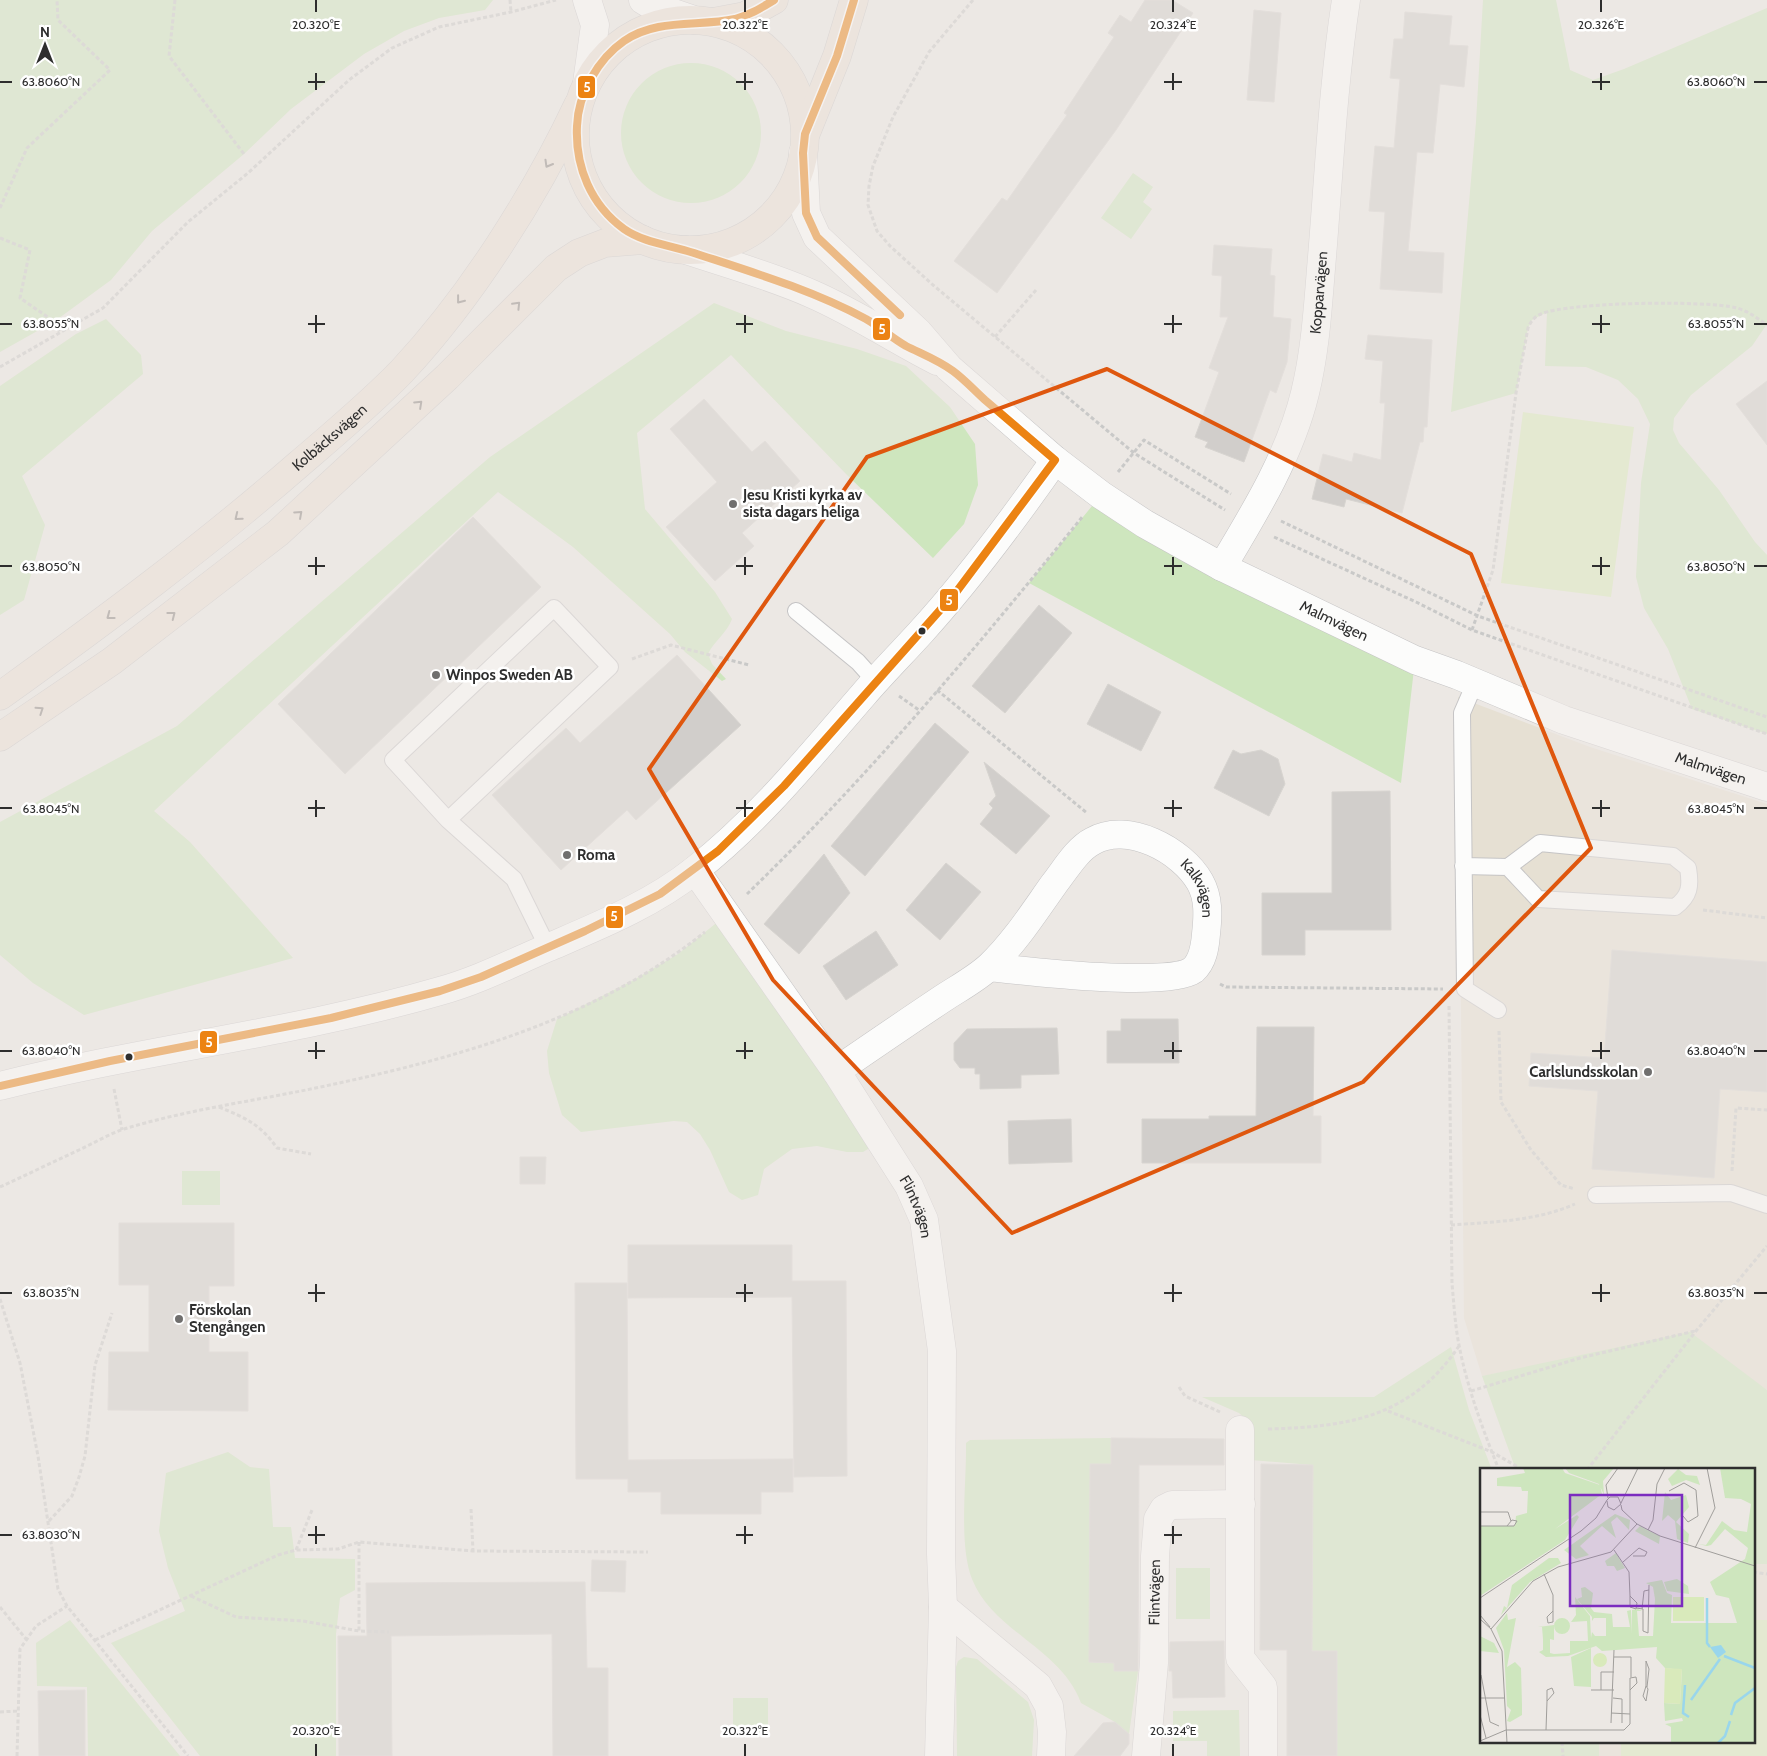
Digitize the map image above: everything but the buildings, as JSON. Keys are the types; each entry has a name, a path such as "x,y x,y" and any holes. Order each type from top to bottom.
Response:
{"highway":[{"path":"703,21 745,16 774,0"},
{"path":"0,737 112,661 278,533 447,377 556,268 579,253 604,242 643,240 686,250 709,248 732,242 753,231 772,216 786,198 797,176 804,144 837,56 854,0"},
{"name":"Kolbäcksvägen","path":"0,696 164,576 246,511 328,439 402,370 463,297 530,196 583,94 606,56 631,36 661,24 703,21"},
{"path":"703,21 737,30 760,43 778,62 793,84 802,108 804,144"},
{"path":"583,94 575,128 576,152 581,174 605,214 643,240"}],"street":[{"path":"583,94 595,26 587,0"},
{"path":"643,0 653,6 703,21"},
{"name":"Kopparvägen","path":"1222,567 1252,518 1293,430 1305,394 1315,345 1333,122 1346,0"},
{"name":"Malmvägen","path":"804,144 806,213 816,237 918,332 949,368 1055,460 1100,495 1145,524 1222,567 1415,660 1564,720 1767,787"},
{"name":"Malmvägen","path":"686,250 811,293 864,318 902,344 949,368"},
{"path":"0,1086 367,1009 441,991 493,973 591,930 650,900 695,870 748,821 794,774 875,680 922,631 1003,533 1055,460"},
{"name":"Kalkvägen","path":"836,1071 989,967 1022,930 1078,854 1092,841 1110,835 1127,835 1152,843 1189,866 1200,882 1207,901 1208,921 1202,959 1193,970 1178,976 1150,979 1041,973 989,967"},
{"name":"Flintvägen","path":"695,870 836,1071 910,1186 924,1220 942,1352 940,1554 943,1607 939,1756"},
{"path":"1240,1430 1240,1658 1264,1687 1263,1756"},
{"name":"Flintvägen","path":"1146,1756 1154,1663 1155,1556 1158,1519 1164,1509 1172,1505 1241,1504"},
{"path":"943,1607 1038,1686 1049,1706 1052,1732 1051,1756"}],"lane":[{"path":"448,820 610,667 554,608 393,760 448,820 514,879 548,948"},
{"path":"796,611 858,662 875,680"},
{"path":"1475,683 1462,713 1465,989 1498,1010"},
{"path":"1463,866 1508,866 1540,843 1673,856 1688,868 1691,884 1686,898 1675,907 1538,899 1508,866"},
{"path":"1596,1194 1731,1193 1767,1205"}],"path":[{"path":"0,208 27,148 110,70 58,20 58,0"},
{"path":"175,0 169,56 244,154"},
{"path":"510,0 510,12"},
{"path":"0,367 103,308 188,222 248,173 349,80 392,48 439,27 556,0"},
{"path":"973,0 929,52 893,117 873,166 868,205 877,231 890,246 1134,453 1252,518 1472,630 1767,734"},
{"path":"0,238 30,250 20,298 55,322 60,333"},
{"path":"994,336 1036,290"},
{"path":"1472,630 1493,570 1516,393 1528,328 1532,320 1547,312 1587,306 1681,304 1745,310 1767,324"},
{"path":"1134,453 1144,440 1252,518 1478,616 1767,717"},
{"path":"610,667 671,645 749,665"},
{"path":"937,690 1082,809 1110,835"},
{"path":"1675,907 1767,918"},
{"path":"1226,987 1449,989"},
{"path":"1449,998 1452,1284 1459,1346 1471,1391 1498,1468"},
{"path":"1498,1010 1501,1102 1530,1150 1561,1185 1596,1194"},
{"path":"104,1086 114,1088 122,1130"},
{"path":"219,1107 250,1120 266,1133 277,1148 310,1154"},
{"path":"1731,1193 1736,1108 1767,1110"},
{"path":"1452,1225 1506,1221 1557,1212 1596,1194"},
{"path":"1589,1468 1696,1331 1767,1246"},
{"path":"0,1299 20,1363 38,1456 58,1589 68,1606 188,1756"},
{"path":"48,1522 72,1496 79,1477 85,1456 95,1365 112,1313"},
{"path":"1471,1391 1580,1358 1696,1331"},
{"path":"1179,1387 1185,1396 1230,1416 1240,1430 1286,1428 1359,1419 1388,1411 1427,1385 1459,1346"},
{"path":"1388,1411 1492,1452 1520,1468"},
{"path":"471,1509 473,1551"},
{"path":"296,1550 312,1510"},
{"path":"359,1542 359,1630"},
{"path":"95,1640 278,1555 296,1550 338,1549 359,1542 473,1551 648,1552"},
{"path":"1754,1572 1767,1574"},
{"path":"191,1596 236,1616 303,1621 359,1630 389,1632"},
{"path":"17,1756 16,1712 20,1650 36,1626 68,1606"},
{"path":"0,1607 26,1639"},
{"path":"0,1712 16,1712"}],"highlighted area":[{"path":"1107,369 1471,554 1591,848 1363,1082 1012,1233 773,980 649,769 867,457"}],"shaded area":[{"path":"1458,697 1590,747 1767,804 1767,1390 1690,1336 1482,1376 1464,1318"},
{"path":"1754,1564 1767,1564 1767,1756 1599,1756 1599,1744 1754,1744"}],"green space":[{"path":"0,0 493,0 485,10 439,18 404,31 364,54 291,109 244,154 152,231 111,280 55,321 0,352"},
{"path":"1483,0 1556,0 1570,70 1593,80 1624,69 1767,8 1767,324 1752,346 1691,395 1674,418 1673,430 1679,443 1719,490 1755,542 1767,555 1767,734 1692,709 1668,649 1644,608 1636,577 1641,483 1650,424 1638,399 1618,380 1586,367 1545,366 1547,312 1532,320 1528,328 1516,393 1451,412 1476,122"},
{"path":"691,63 705,64 718,68 741,83 756,106 760,119 760,147 756,160 741,183 718,198 705,202 691,203 677,202 664,198 641,183 626,160 622,147 621,133 622,119 626,106 641,83 664,68 677,64"},
{"path":"1133,173 1153,187 1143,202 1152,209 1131,239 1101,218"},
{"path":"714,303 786,331 857,349 906,366 950,407 975,444 978,485 964,524 933,558 847,475 731,355 637,433 645,509 715,592 732,619 727,629 708,654 712,664 726,679 722,681 685,652 670,634 573,547 498,492 154,811 190,842 293,958 84,1015 33,983 0,955 0,822 177,726 490,457"},
{"path":"106,319 141,355 143,374 22,476 45,525 24,600 0,615 0,386 76,334"},
{"path":"1523,412 1634,427 1611,597 1501,583"},
{"path":"1101,495 1415,660 1401,783 1029,583"},
{"path":"725,916 881,1141 863,1152 847,1152 817,1146 792,1149 764,1169 758,1195 742,1200 729,1192 710,1150 700,1134 687,1122 674,1121 581,1132 562,1115 549,1073 547,1051 557,1019 632,981 678,954"},
{"path":"182,1171 220,1171 220,1205 182,1205"},
{"path":"1690,1332 1767,1390 1767,1564 1754,1564 1754,1468 1515,1468 1482,1376"},
{"path":"1451,1347 1469,1410 1491,1468 1480,1468 1480,1744 1599,1744 1599,1756 1337,1756 1337,1651 1312,1651 1312,1465 1251,1460 1249,1422 1239,1413 1202,1397 1374,1397"},
{"path":"1111,1438 1111,1464 1089,1662 1114,1663 1114,1671 1138,1671 1129,1734 1115,1722 1081,1703 1071,1684 1058,1668 995,1613 982,1597 972,1579 968,1566 964,1534 966,1443 970,1440"},
{"path":"228,1452 250,1467 269,1469 273,1527 291,1527 295,1558 355,1559 355,1590 340,1598 336,1634 336,1756 200,1756 111,1643 185,1611 168,1568 159,1531 166,1473"},
{"path":"1176,1568 1210,1568 1210,1619 1176,1619"},
{"path":"70,1620 180,1756 88,1756 87,1687 37,1686 36,1643"},
{"path":"1754,1620 1767,1620 1767,1756 1621,1756 1621,1744 1754,1744"},
{"path":"964,1657 977,1659 1028,1702 1034,1720 1032,1756 957,1756 956,1667 958,1661"},
{"path":"733,1698 768,1698 768,1732 733,1733"},
{"path":"1239,1710 1240,1756 1207,1756 1207,1741 1173,1741 1173,1711"}],"transit line":[{"name":"5","path":"774,0 751,13 735,19 678,24 650,29 624,41 606,57 585,90 578,114 577,141 579,156 587,184 594,197 612,219 624,229 640,238 694,253 782,282 866,319 906,346 936,360 953,371 1055,460"},
{"name":"5","path":"854,0 837,56 805,134 803,153 806,213 817,237 900,315"},
{"name":"5","path":"0,1086 110,1061 331,1018 440,991 481,977 585,931 660,894 718,851 784,786 957,591 1055,460"}],"place":[{"name":"Jesu Kristi kyrka av sista dagars heliga","path":"733,504"},
{"name":"Winpos Sweden AB","path":"436,675"},
{"name":"Roma","path":"567,855"},
{"name":"Carlslundsskolan","path":"1648,1072"},
{"name":"Förskolan Stengången","path":"179,1319"}]}
